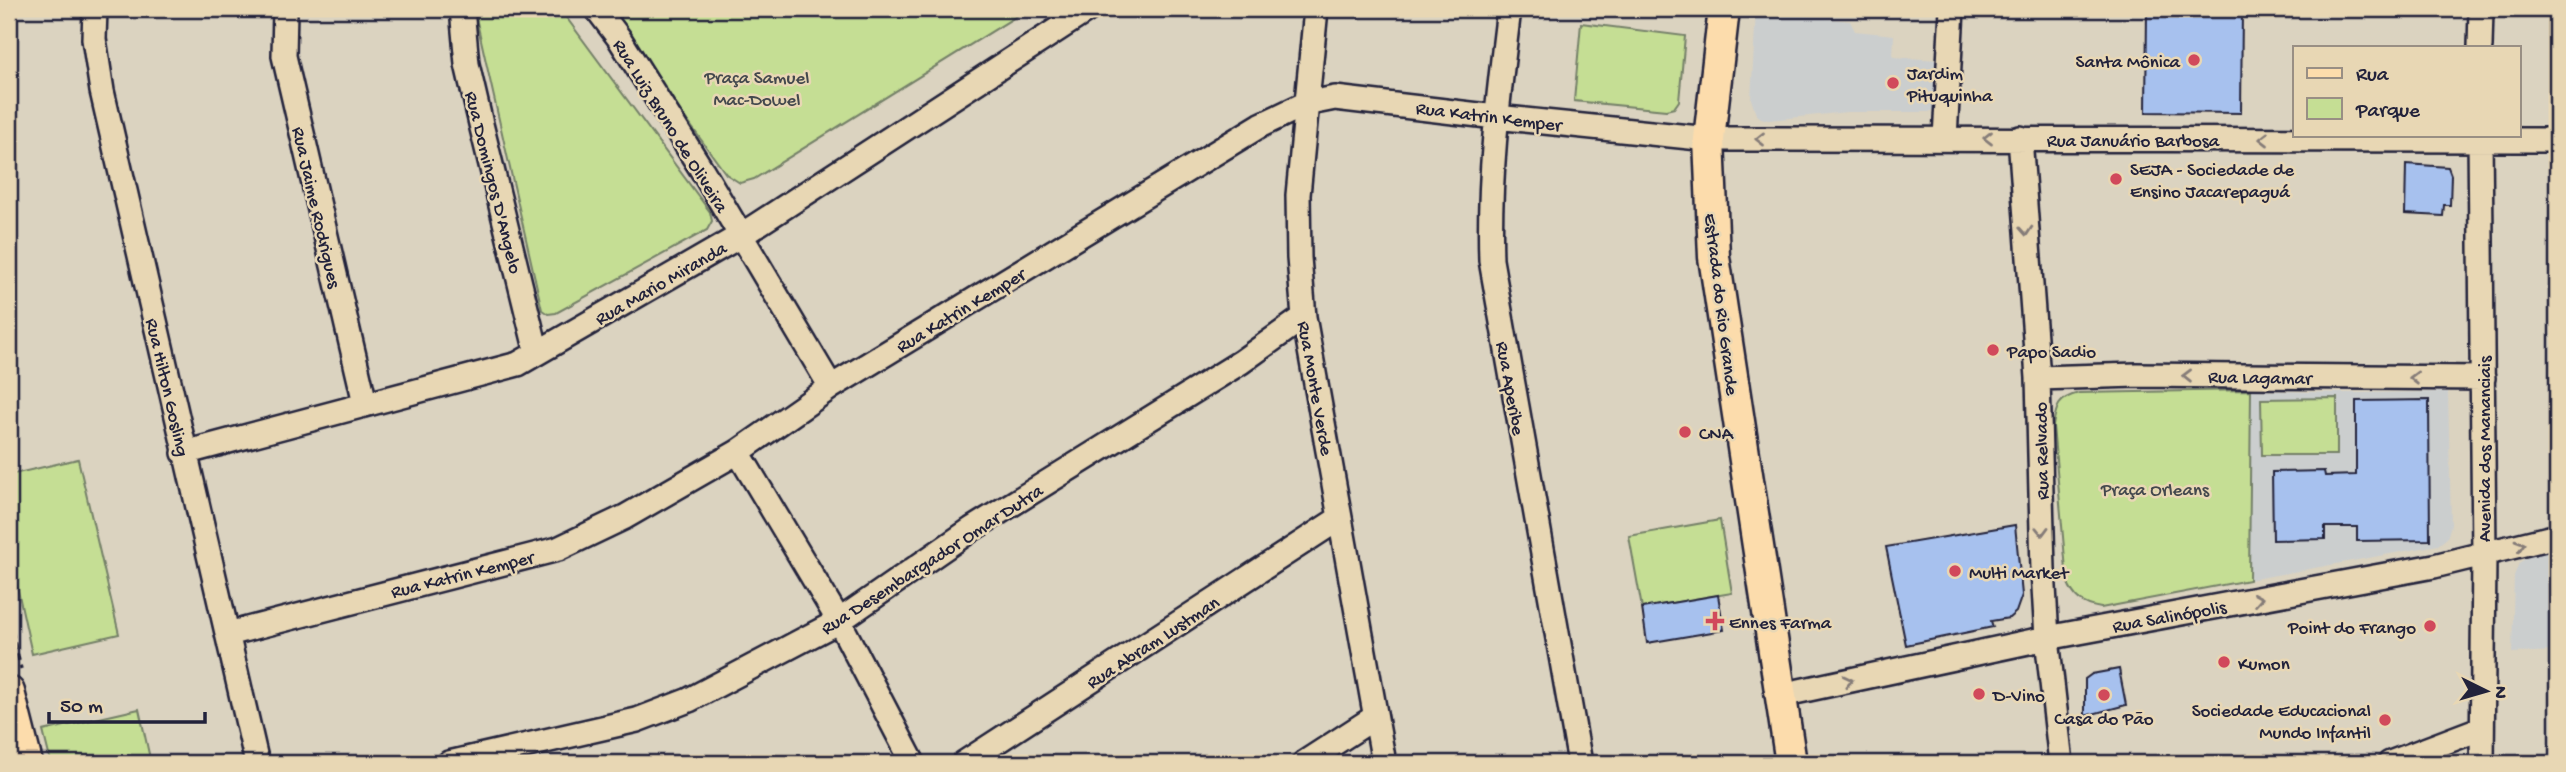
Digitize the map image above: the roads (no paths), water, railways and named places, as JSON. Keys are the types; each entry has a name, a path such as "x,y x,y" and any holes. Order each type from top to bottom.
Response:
{"main road":[{"name":"Estrada do Rio Grande","path":"1724,9 1709,139 1714,257 1791,763"},
{"path":"9,692 27,763"}],"street":[{"name":"Rua Hilton Gosling","path":"95,9 94,39 102,91 257,763"},
{"name":"Rua Jaime Rodrigues","path":"285,9 284,55 365,403"},
{"name":"Rua Domingos D'Angelo","path":"462,9 467,64 537,353"},
{"name":"Rua Luiz Bruno de Oliveira","path":"597,9 619,38 695,159 831,387"},
{"name":"Rua Mario Miranda","path":"184,453 518,364 740,236 1090,9"},
{"name":"Rua Monte Verde","path":"1316,9 1298,195 1304,317 1384,763"},
{"name":"Rua Aperibe","path":"1508,9 1496,117 1490,214 1491,260 1580,763"},
{"path":"1945,138 1952,9"},
{"path":"2480,46 2481,9"},
{"name":"Rua Katrin Kemper","path":"228,634 558,548 625,517 738,452 831,387 1261,125 1305,104 1335,98 1709,139"},
{"name":"Rua Relvado","path":"2020,138 2038,378 2047,638 2061,763"},
{"name":"Avenida dos Mananciais","path":"2480,138 2484,556 2482,763"},
{"name":"Rua Januário Barbosa","path":"1709,139 2557,140"},
{"name":"Rua Desembargador Omar Dutra","path":"449,763 637,720 689,700 839,621 972,529 1241,362 1304,317"},
{"name":"Rua Lagamar","path":"2038,378 2150,375 2483,378"},
{"path":"738,452 839,621 913,763"},
{"name":"Rua Abram Lustman","path":"964,763 1340,518"},
{"name":"Rua Salinópolis","path":"1781,695 2047,638 2484,556 2557,536"},
{"path":"1304,763 1376,717"},
{"path":"2389,763 2482,728"}],"place":[{"name":"Santa Mônica","path":"2194,60"},
{"name":"Jardim Pituquinha","path":"1893,83"},
{"name":"SEJA - Sociedade de Ensino Jacarepaguá","path":"2116,179"},
{"name":"Papo Sadio","path":"1993,350"},
{"name":"CNA","path":"1685,432"},
{"name":"Multi Market","path":"1955,571"},
{"name":"Ennes Farma","path":"1715,621"},
{"name":"Point do Frango","path":"2430,626"},
{"name":"Kumon","path":"2224,662"},
{"name":"D-Vino","path":"1979,694"},
{"name":"Casa do Pão","path":"2104,695"},
{"name":"Sociedade Educacional Mundo Infantil","path":"2385,720"}],"park label":[{"name":"Praça Samuel Mac-Dowel","path":"757,87"},
{"name":"Praça Orleans","path":"2155,488"}]}
